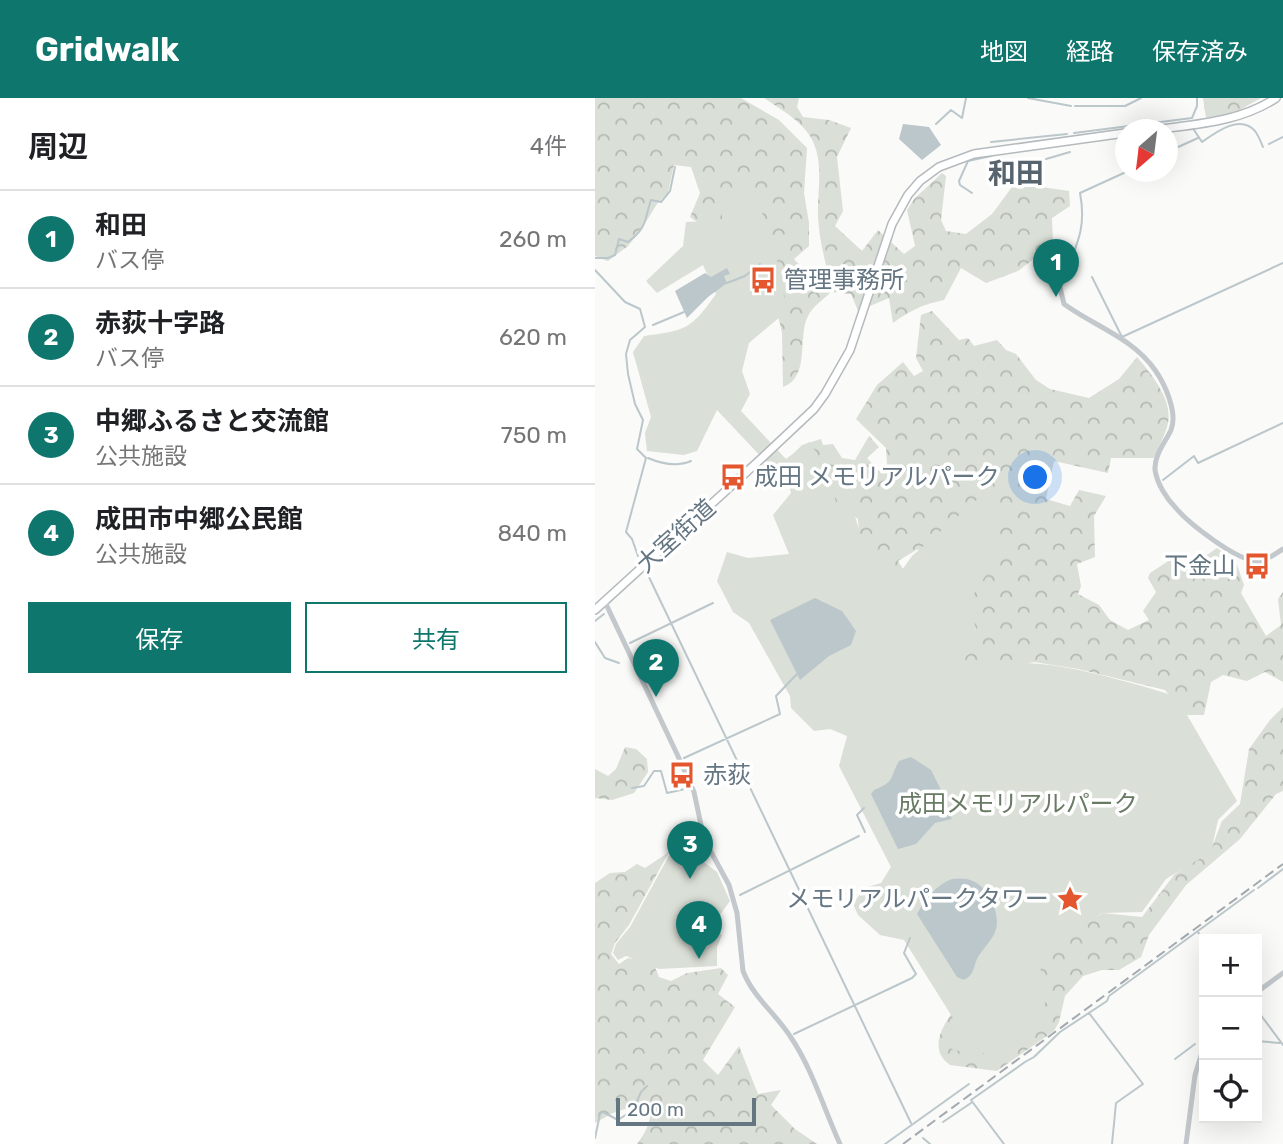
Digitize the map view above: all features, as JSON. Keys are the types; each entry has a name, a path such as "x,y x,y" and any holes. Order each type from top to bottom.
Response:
{"main road":[{"path":"1178,126 1233,118 1276,98"},
{"name":"大室街道","path":"595,610 814,409 850,350 892,224 908,195 921,181 939,167 974,154 1115,134"}],"street":[{"path":"1058,279 1064,304 1119,337 1139,352 1156,370 1167,396 1173,424 1156,458 1155,470 1161,487 1176,509 1212,538 1245,559 1260,561 1283,549"},
{"path":"605,601 681,763 697,804 704,839 729,885 737,913 746,979 796,1045 840,1144"},
{"path":"1262,988 1283,972"},
{"path":"1186,1144 1195,1075 1200,1060"}],"green space":[{"path":"595,98 741,98 779,120 807,148 804,193 809,223 809,246 794,259 807,273 826,265 818,223 819,175 815,146 800,124 764,98 799,98 797,107 803,117 829,120 851,128 837,157 843,211 835,226 862,251 878,230 904,254 915,246 907,210 914,199 942,173 946,176 941,220 946,231 966,234 992,214 1015,183 1069,191 1070,206 1052,218 1053,244 1018,271 986,283 961,268 944,300 917,308 893,323 889,298 858,311 851,294 831,292 808,316 797,374 792,382 783,387 782,333 776,307 708,229 690,217 700,193 691,167 674,165 668,192 628,246 608,261 595,256"},
{"path":"1203,98 1261,98 1234,113 1206,118"},
{"name":"成田メモリアルパーク","path":"741,190 760,207 775,250 787,311 749,343 742,371 750,394 741,411 786,459 809,442 827,468 836,502 852,506 860,533 895,580 912,556 988,490 998,496 998,556 962,613 974,621 979,647 958,662 965,676 1006,664 1025,663 1091,673 1176,696 1237,801 1218,820 1211,852 1166,879 1142,912 1102,913 1046,951 1038,979 1048,996 1044,1006 1043,1028 997,1056 958,1051 945,1045 953,1018 904,940 880,935 858,915 853,904 864,888 881,883 891,867 839,766 847,736 830,729 814,731 791,708 790,696 749,623 733,612 717,581 727,552 748,558 789,554 773,515 791,493 789,485 771,488 758,473 765,461 717,410 697,451 684,455 647,451 645,433 651,417 633,352 644,336 679,330 693,322 716,294 703,265 657,293 646,281 683,246 686,222 722,220 722,203"},
{"path":"932,311 959,340 968,338 974,346 997,340 1006,350 1016,354 1036,380 1050,389 1089,398 1119,379 1137,357 1161,389 1168,408 1167,427 1154,458 1111,458 1108,473 1054,461 1046,499 1070,506 1079,490 1106,496 1094,516 1095,557 1077,564 1081,586 1078,594 1099,605 1110,620 1128,630 1149,620 1143,611 1156,592 1148,578 1150,573 1173,558 1179,568 1193,558 1197,562 1217,548 1236,562 1244,585 1241,593 1266,636 1281,625 1278,599 1283,592 1283,682 1265,672 1247,681 1223,675 1211,682 1204,715 1186,715 1165,690 1078,669 1034,662 1006,668 959,688 932,641 976,632 975,625 955,621 930,579 918,549 898,561 923,601 908,611 859,536 858,519 847,510 838,508 787,460 802,445 821,439 823,445 833,444 842,458 855,460 869,436 879,447 867,458 879,471 887,464 886,448 856,419 877,385 903,362 914,376 923,371 916,358 921,315"},
{"path":"1283,707 1283,791 1276,794 1240,839 1186,885 1149,935 1141,957 1119,970 1102,970 1083,976 1065,996 1054,1031 997,1071 950,1065 941,1056 941,1033 955,1009 981,979 1035,977 1042,953 1068,932 1103,913 1142,917 1174,875 1212,847 1222,821 1240,804 1249,749"},
{"path":"625,747 636,749 647,759 648,772 634,793 612,800 595,798 595,769 608,776 616,769"},
{"path":"680,844 717,872 730,901 711,927 722,935 717,947 717,966 659,969 626,956 618,960 613,953 616,944 630,927 672,850"},
{"path":"669,852 611,954 619,964 628,958 643,961 655,967 659,977 671,981 687,973 721,968 728,975 718,994 735,1007 703,1060 718,1075 739,1046 758,1094 781,1090 771,1105 795,1129 817,1144 637,1144 649,1121 650,1105 645,1102 613,1113 595,1123 595,883 610,873 625,872 637,864 645,868"}],"shaded area":[{"path":"903,124 929,127 941,145 922,160 899,139"},
{"path":"727,268 730,274 724,276 727,283 687,318 675,291 705,273 711,277"},
{"path":"815,598 842,611 856,631 851,645 829,656 800,680 770,620"},
{"path":"911,757 931,770 952,819 935,823 916,844 898,849 871,794 889,782 899,761"},
{"path":"952,879 968,879 979,885 993,903 997,918 994,935 977,959 971,974 963,980 957,977 917,914 931,893"}],"waterway":[{"path":"936,124 951,110 962,118 966,98"},
{"path":"1028,98 1071,106"},
{"path":"1075,106 1125,106 1141,98"},
{"path":"1074,133 1192,118 1197,98"},
{"path":"1194,130 1202,142 1228,126 1242,124 1255,131 1263,147"},
{"path":"991,142 1067,134"},
{"path":"1269,144 1283,137"},
{"path":"1178,147 1198,138"},
{"path":"1046,159 1070,152"},
{"path":"972,193 960,185 959,181 968,161 991,156"},
{"path":"595,258 615,255 619,239 628,242 639,232 651,200 661,202 670,191 675,167"},
{"path":"1063,279 1081,227 1080,193 1115,177"},
{"path":"1092,277 1122,337 1283,263"},
{"path":"727,283 745,276 760,264"},
{"path":"595,270 625,302 640,309 645,327 630,340 626,354 635,404 643,420 637,449 646,458 626,532 632,539 638,556"},
{"path":"653,325 684,312"},
{"path":"1163,480 1194,456 1198,463 1283,423"},
{"path":"648,458 669,464 691,461"},
{"path":"647,573 911,1123"},
{"path":"630,643 713,603"},
{"path":"595,621 604,614"},
{"path":"595,642 605,658 619,663"},
{"path":"684,758 780,714 776,696 797,674"},
{"path":"632,788 644,786 654,771 661,771 667,793 685,789"},
{"path":"864,808 857,815 865,832"},
{"path":"740,895 859,836"},
{"path":"1258,888 1283,869"},
{"path":"1004,1144 971,1100 1034,1057 1060,1032 1107,1001 1109,996 1254,890"},
{"path":"794,1034 912,978 916,974 904,953 910,938"},
{"path":"1089,1013 1143,1084 1116,1103 1112,1144"},
{"path":"1262,1017 1283,1045"},
{"path":"1262,1041 1280,1043"},
{"path":"1175,1059 1195,1044"},
{"path":"885,1144 969,1084"},
{"path":"595,1138 600,1114 603,1112 618,1120 633,1110 641,1092 647,1086"},
{"path":"943,1122 971,1103"},
{"path":"923,1138 930,1144"}],"railway":[{"path":"903,1144 1283,864"}],"place":[{"name":"管理事務所","path":"763,280"},
{"name":"和田","path":"1056,297"},
{"name":"成田 メモリアルパーク","path":"733,477"},
{"name":"下金山","path":"1257,566"},
{"name":"赤荻十字路","path":"656,697"},
{"name":"赤荻","path":"682,775"},
{"name":"中郷ふるさと交流館","path":"690,879"},
{"name":"メモリアルパークタワー","path":"1070,899"},
{"name":"成田市中郷公民館","path":"699,959"}],"district":[{"name":"和田","path":"1016,173"}]}
